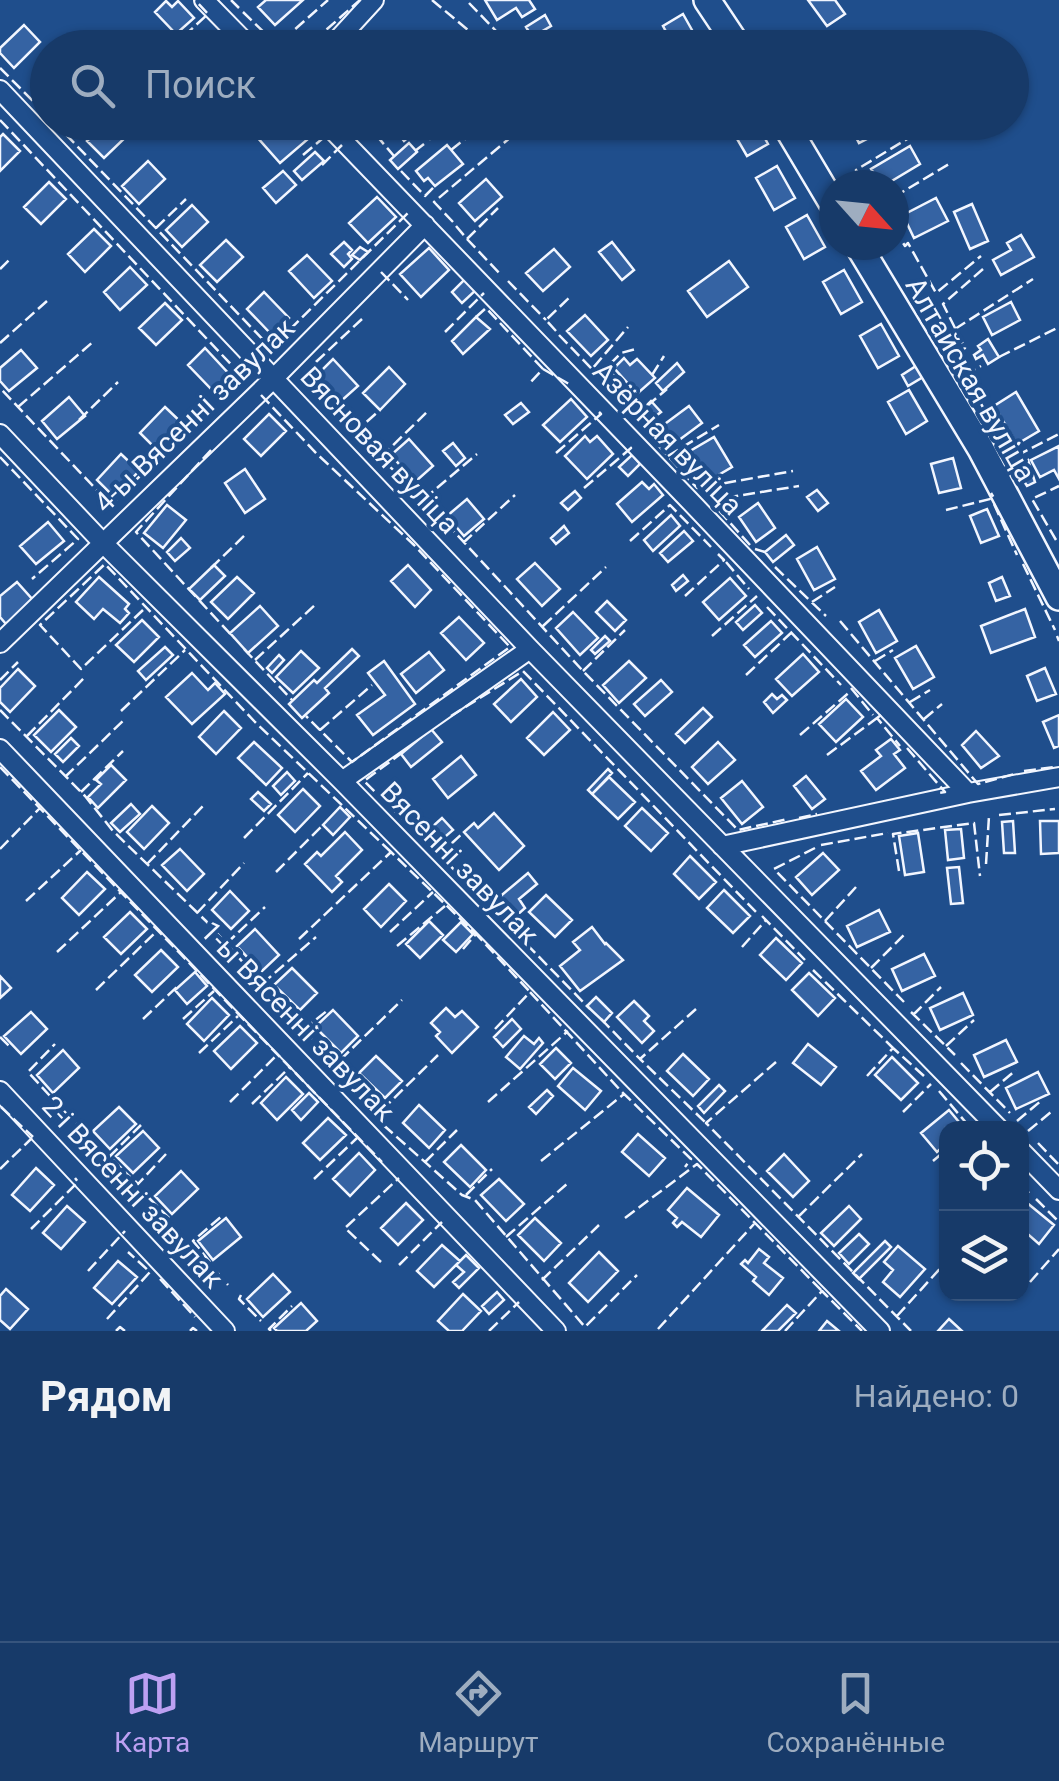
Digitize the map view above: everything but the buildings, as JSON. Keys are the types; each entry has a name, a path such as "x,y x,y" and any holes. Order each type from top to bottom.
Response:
{"main road":[{"path":"707,0 727,30"},
{"path":"795,140 819,181"},
{"name":"Алтайская вуліца","path":"867,260 981,450 1059,597"}],"street":[{"path":"204,0 233,30"},
{"path":"346,30 374,0"},
{"name":"Вясновая вуліца","path":"0,90 30,122"},
{"name":"Вясновая вуліца","path":"48,140 530,649 991,1121"},
{"name":"Азёрная вуліца","path":"342,140 968,794"},
{"name":"4-ы Вясенні завулак","path":"0,643 274,378 425,225"},
{"name":"Вясенні завулак","path":"0,434 880,1331"},
{"path":"342,782 530,649"},
{"name":"1-ы Вясенні завулак","path":"0,749 556,1331"},
{"path":"722,846 1059,776"},
{"name":"2-і Вясенні завулак","path":"0,1092 225,1331"},
{"path":"1029,1159 1059,1190"}],"fence":[{"path":"191,30 208,14 195,0"},
{"path":"231,0 239,8"},
{"path":"294,30 328,0"},
{"path":"326,30 360,0"},
{"path":"432,0 468,30"},
{"path":"469,3 495,30"},
{"path":"243,12 262,30"},
{"path":"0,68 30,98"},
{"path":"0,120 241,375 111,505 0,388"},
{"path":"71,140 271,348 409,212"},
{"path":"303,155 321,140"},
{"path":"380,140 394,156"},
{"path":"451,150 464,140"},
{"path":"453,222 434,202 507,140"},
{"path":"856,170 905,140"},
{"path":"415,151 424,144"},
{"path":"322,165 342,145"},
{"path":"909,188 949,164"},
{"path":"401,171 425,196 435,186"},
{"path":"156,228 186,199"},
{"path":"456,226 467,239 498,208"},
{"path":"467,239 502,276"},
{"path":"909,245 936,293 981,256"},
{"path":"0,269 11,258"},
{"path":"983,269 943,304 965,348 955,356 1004,446"},
{"path":"381,272 408,300"},
{"path":"955,329 1033,279"},
{"path":"508,281 546,320"},
{"path":"445,332 484,293"},
{"path":"556,331 546,320 572,295"},
{"path":"0,343 47,301"},
{"path":"476,317 486,308 543,369 529,384"},
{"path":"362,319 302,375 738,830 788,819"},
{"path":"602,379 592,369 628,327"},
{"path":"999,357 1059,327"},
{"path":"559,335 592,369"},
{"path":"18,407 94,341"},
{"path":"615,377 607,367 621,353 636,349"},
{"path":"652,375 664,356"},
{"path":"965,375 981,366"},
{"path":"543,369 569,384"},
{"path":"79,420 118,382"},
{"path":"606,383 625,406"},
{"path":"645,430 634,417 667,389"},
{"path":"261,395 414,545 510,647 352,762 306,716"},
{"path":"354,433 380,410"},
{"path":"381,457 428,411"},
{"path":"556,453 599,412"},
{"path":"668,456 719,425"},
{"path":"647,433 697,488 793,471"},
{"path":"1015,467 1010,459 1059,434"},
{"path":"584,488 631,448 627,444"},
{"path":"211,450 136,532 234,638"},
{"path":"424,499 477,454"},
{"path":"0,457 78,539 32,579"},
{"path":"750,545 714,505 730,497 799,486"},
{"path":"1056,540 1032,499 1059,486"},
{"path":"946,510 994,498 991,493"},
{"path":"463,543 515,495"},
{"path":"994,504 1017,555"},
{"path":"630,541 670,505 711,547"},
{"path":"211,568 247,533"},
{"path":"755,549 765,552"},
{"path":"685,596 724,560 718,554"},
{"path":"726,562 749,589"},
{"path":"143,610 81,669 40,625 105,564 255,722 391,852"},
{"path":"1023,564 1055,630"},
{"path":"543,626 606,567"},
{"path":"775,567 826,616"},
{"path":"812,602 835,587"},
{"path":"712,636 757,596"},
{"path":"255,660 315,605"},
{"path":"767,607 841,685"},
{"path":"840,621 978,784 1018,773"},
{"path":"583,671 625,630"},
{"path":"746,675 792,632"},
{"path":"1057,636 1059,641"},
{"path":"244,649 292,700"},
{"path":"121,711 185,650"},
{"path":"875,661 893,650"},
{"path":"0,680 18,662"},
{"path":"451,716 523,671 757,913"},
{"path":"27,736 85,677"},
{"path":"320,730 372,685"},
{"path":"851,688 873,715"},
{"path":"800,735 852,690"},
{"path":"910,702 930,690"},
{"path":"924,719 942,704"},
{"path":"0,710 85,796 113,831 208,923 337,1063 402,1000"},
{"path":"881,715 877,718 900,746"},
{"path":"65,777 126,718"},
{"path":"827,755 877,718"},
{"path":"907,748 945,792 938,793"},
{"path":"81,792 123,751"},
{"path":"403,752 364,781 493,908"},
{"path":"0,767 382,1162"},
{"path":"1024,771 1055,767"},
{"path":"244,838 308,773"},
{"path":"147,864 204,805"},
{"path":"0,849 40,808"},
{"path":"999,815 1055,809"},
{"path":"799,818 817,814"},
{"path":"986,864 989,816"},
{"path":"899,871 893,834 974,823 980,876"},
{"path":"276,872 323,825"},
{"path":"439,855 464,832"},
{"path":"821,845 888,833"},
{"path":"815,848 774,869 904,1002"},
{"path":"26,901 81,850"},
{"path":"299,939 391,852 476,934"},
{"path":"197,913 244,863"},
{"path":"825,921 856,887"},
{"path":"57,952 121,892"},
{"path":"390,932 433,892"},
{"path":"397,946 445,906"},
{"path":"226,944 265,907"},
{"path":"762,916 805,960"},
{"path":"503,920 590,1009"},
{"path":"742,947 766,920"},
{"path":"96,990 157,931"},
{"path":"871,968 907,932"},
{"path":"463,949 476,934 530,992"},
{"path":"262,984 316,937"},
{"path":"813,970 893,1048"},
{"path":"143,1019 179,985"},
{"path":"913,1015 941,987"},
{"path":"183,1019 214,991"},
{"path":"495,1029 530,992 621,1091 691,1159 685,1167"},
{"path":"696,1009 640,1059 706,1123"},
{"path":"303,1030 328,1010"},
{"path":"911,1012 955,1055"},
{"path":"199,1053 238,1016"},
{"path":"601,1019 640,1059"},
{"path":"946,1046 974,1020"},
{"path":"488,1102 568,1031"},
{"path":"0,1037 11,1048"},
{"path":"50,1096 28,1072 55,1044"},
{"path":"867,1076 893,1048 924,1076"},
{"path":"230,1102 277,1055"},
{"path":"382,1110 438,1055"},
{"path":"776,1062 706,1123 911,1331"},
{"path":"961,1063 1010,1113"},
{"path":"252,1104 289,1068"},
{"path":"990,1092 1016,1070"},
{"path":"359,1073 353,1079 382,1110 380,1122 462,1195 475,1200 585,1327 637,1275"},
{"path":"903,1112 931,1084"},
{"path":"939,1091 965,1121"},
{"path":"541,1161 624,1094"},
{"path":"1017,1121 1042,1100"},
{"path":"1,1107 33,1137"},
{"path":"64,1111 104,1153"},
{"path":"1029,1130 1051,1112"},
{"path":"109,1157 141,1125"},
{"path":"425,1162 457,1130"},
{"path":"314,1179 358,1137"},
{"path":"0,1169 32,1138"},
{"path":"1038,1143 1059,1165"},
{"path":"135,1181 138,1184 166,1154"},
{"path":"798,1217 862,1154"},
{"path":"933,1161 939,1156"},
{"path":"113,1160 130,1177"},
{"path":"625,1218 697,1164 822,1291"},
{"path":"466,1195 492,1169"},
{"path":"31,1229 78,1182 75,1178"},
{"path":"381,1262 345,1228 399,1178"},
{"path":"506,1237 568,1183"},
{"path":"149,1198 169,1218"},
{"path":"1036,1199 1059,1222"},
{"path":"210,1262 193,1241 223,1215"},
{"path":"399,1265 442,1222"},
{"path":"658,1329 754,1224"},
{"path":"542,1280 599,1225"},
{"path":"88,1271 125,1231"},
{"path":"1030,1282 1059,1249"},
{"path":"107,1319 150,1272 128,1252"},
{"path":"897,1316 939,1270"},
{"path":"216,1271 228,1285"},
{"path":"160,1279 195,1317"},
{"path":"785,1331 822,1291 862,1331"},
{"path":"241,1295 239,1299 261,1321"},
{"path":"489,1331 519,1302"},
{"path":"271,1331 292,1306"},
{"path":"116,1331 120,1327 125,1331"},
{"path":"190,1331 197,1331"}]}
